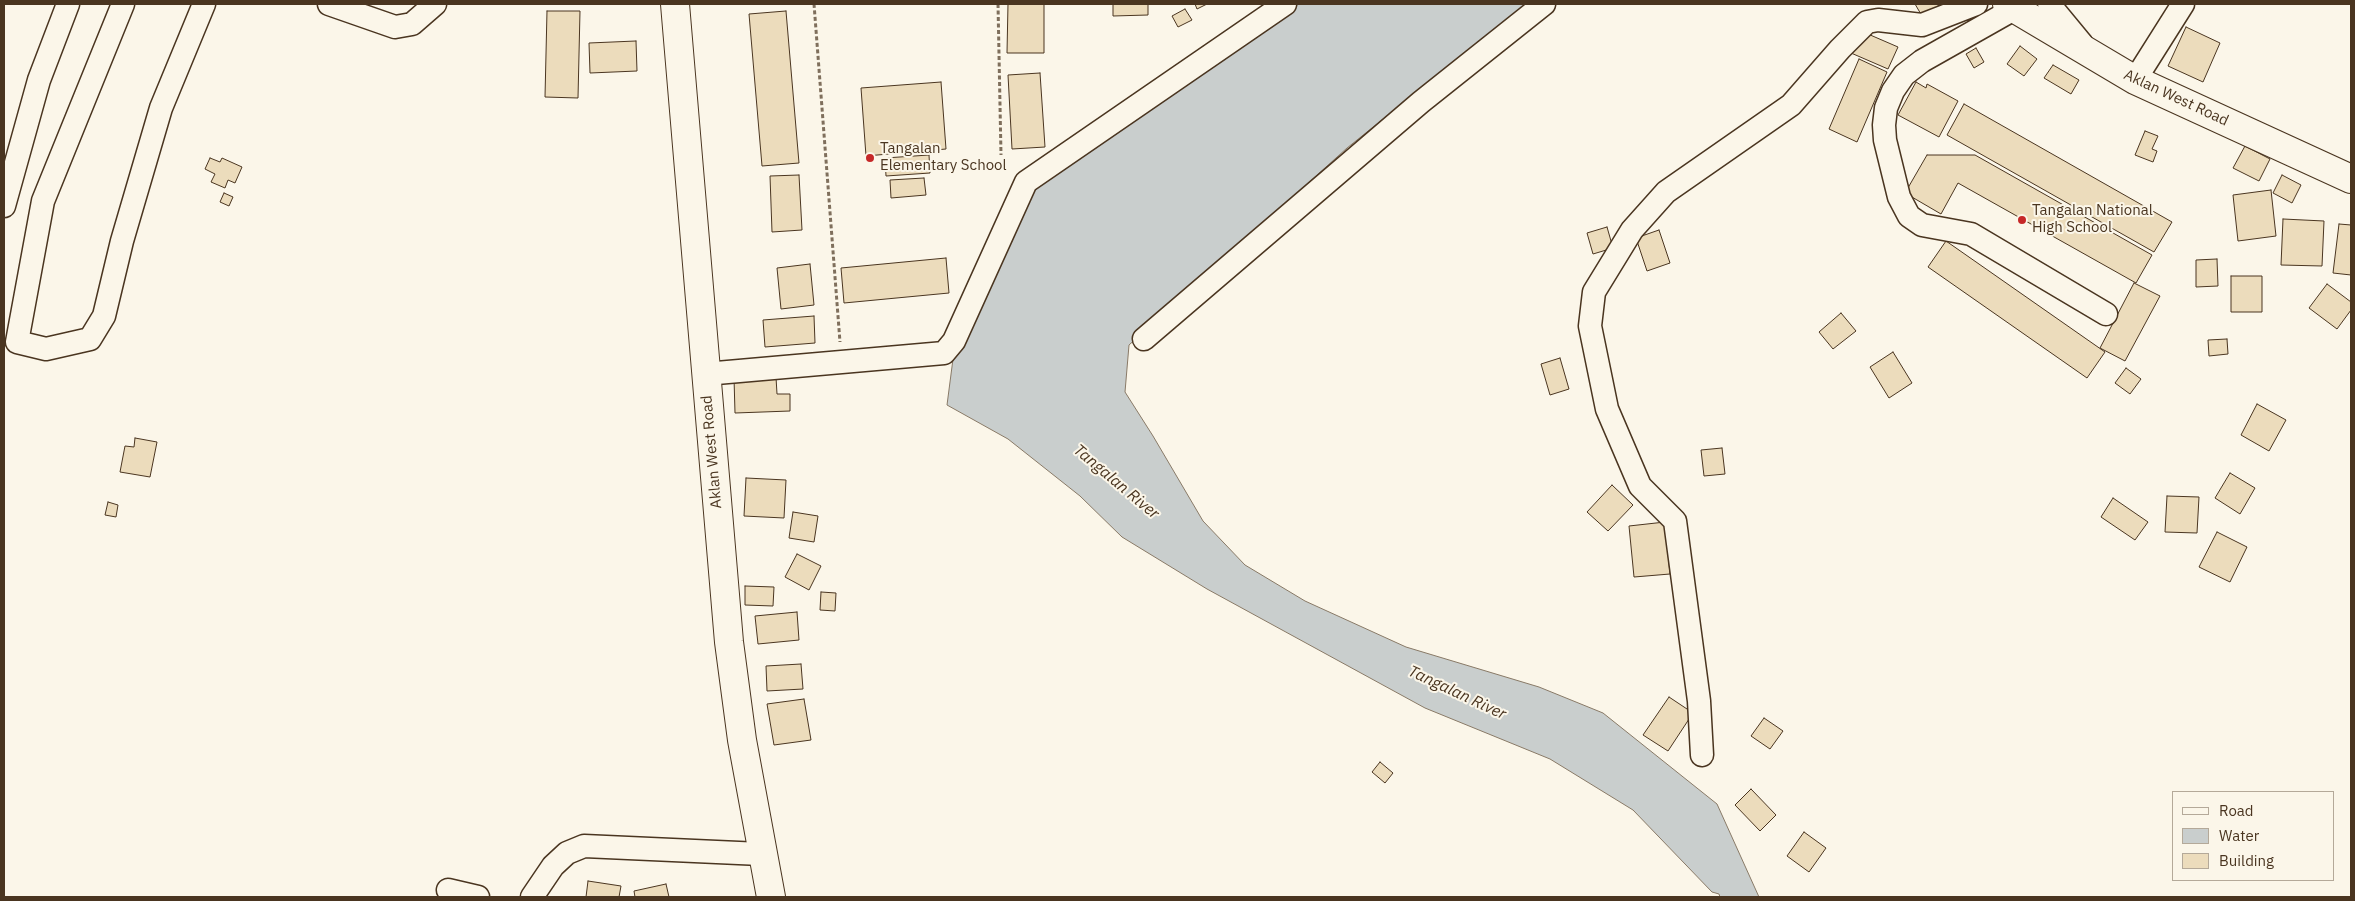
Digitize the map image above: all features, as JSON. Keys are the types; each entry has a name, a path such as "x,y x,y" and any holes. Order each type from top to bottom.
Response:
{"main road":[{"name":"Aklan West Road","path":"675,4 729,642 742,740 771,897"},
{"name":"Aklan West Road","path":"2010,6 2134,80 2351,178"}],"street":[{"path":"4,206 39,80 68,4"},
{"path":"123,4 43,201 17,342 46,349 90,339 104,316 122,241 161,108 204,4"},
{"path":"329,4 395,27 412,24 436,4"},
{"path":"705,374 944,353 954,341 1026,182 1285,4"},
{"path":"1144,339 1421,102 1544,4"},
{"path":"1702,755 1699,701 1675,521 1640,486 1607,409 1590,326 1594,292 1632,230 1666,192 1791,105 1867,22 1878,20 1922,25 1976,4"},
{"path":"2049,4 2076,35 2088,53"},
{"path":"2134,80 2183,4"},
{"path":"2010,6 1922,61 1904,75 1893,91 1886,108 1884,125 1885,140 1899,197 1909,216 1922,225 1971,234 2106,314"},
{"path":"532,897 553,866 567,853 584,846 762,854"},
{"path":"448,890 478,897"}],"path":[{"path":"814,4 842,361"},
{"path":"998,4 1001,154"}],"water":[{"name":"Tangalan River","path":"1298,4 1527,4 1347,148 1129,345 1125,392 1203,521 1245,565 1305,601 1406,647 1539,687 1603,713 1717,804 1759,897 1720,897 1719,894 1712,892 1633,810 1550,759 1425,708 1207,589 1122,537 1080,496 1008,439 947,405 953,359 1036,184 1289,14"}],"building":[{"path":"1008,4 1044,4 1044,53 1007,53"},
{"path":"1113,4 1148,4 1148,15 1113,16"},
{"path":"1195,4 1207,4 1197,9"},
{"path":"1915,4 1941,4 1922,16"},
{"path":"1185,9 1192,20 1178,27 1172,16"},
{"path":"547,11 580,11 578,98 545,97"},
{"path":"786,11 799,163 762,166 749,14"},
{"path":"2186,27 2220,43 2203,82 2168,66"},
{"path":"1861,31 1898,47 1888,69 1851,53"},
{"path":"636,41 637,71 590,73 589,43"},
{"path":"2020,46 2037,59 2024,76 2007,64"},
{"path":"1976,48 1984,62 1974,68 1966,54"},
{"path":"1859,59 1887,72 1857,142 1829,129"},
{"path":"2053,65 2079,80 2071,94 2044,78"},
{"path":"1040,73 1045,147 1012,149 1008,75"},
{"path":"941,82 946,149 866,156 861,88"},
{"path":"1916,82 1926,88 1927,84 1958,101 1939,137 1898,115"},
{"path":"1964,104 2172,222 2154,252 1947,135"},
{"path":"2145,131 2158,136 2152,149 2157,151 2153,162 2135,155"},
{"path":"2245,146 2270,159 2259,181 2233,168"},
{"path":"929,155 930,173 886,176 885,158"},
{"path":"1927,155 1975,155 2152,255 2136,283 1958,183 1941,214 1905,193"},
{"path":"210,158 220,162 222,158 242,167 235,183 228,180 225,188 211,182 215,174 205,169"},
{"path":"799,175 802,230 772,232 770,176"},
{"path":"2282,175 2301,185 2292,203 2273,193"},
{"path":"924,178 926,195 891,198 890,180"},
{"path":"2271,190 2276,236 2238,241 2233,195"},
{"path":"224,193 233,197 229,206 220,202"},
{"path":"2283,219 2324,221 2322,266 2281,265"},
{"path":"2339,224 2351,225 2351,275 2333,273"},
{"path":"1607,227 1613,248 1593,254 1587,233"},
{"path":"1659,230 1670,263 1647,271 1636,238"},
{"path":"1946,241 2105,352 2087,378 1928,267"},
{"path":"946,258 949,293 844,303 841,268"},
{"path":"2217,259 2218,286 2196,287 2196,260"},
{"path":"810,264 814,305 781,309 777,268"},
{"path":"2231,276 2262,276 2262,312 2231,312"},
{"path":"2134,283 2160,296 2125,361 2100,348"},
{"path":"2327,284 2351,302 2351,310 2337,329 2309,308"},
{"path":"1841,313 1856,331 1833,349 1819,332"},
{"path":"814,316 815,343 765,347 763,320"},
{"path":"2227,339 2228,354 2209,356 2208,340"},
{"path":"1893,352 1912,383 1889,398 1870,367"},
{"path":"1560,358 1569,389 1550,395 1541,364"},
{"path":"2126,368 2141,379 2130,394 2115,383"},
{"path":"776,377 777,394 790,394 790,411 735,413 734,378"},
{"path":"2257,404 2286,420 2269,451 2241,435"},
{"path":"135,438 157,442 150,477 120,472 125,446 134,447"},
{"path":"1722,448 1725,474 1704,476 1701,450"},
{"path":"2230,473 2255,488 2240,514 2215,498"},
{"path":"746,478 786,480 784,518 744,516"},
{"path":"1612,485 1633,505 1608,531 1587,512"},
{"path":"2167,496 2199,497 2197,533 2165,532"},
{"path":"2113,498 2148,522 2135,540 2101,517"},
{"path":"108,502 118,505 116,517 105,515"},
{"path":"793,512 818,516 814,542 789,538"},
{"path":"1665,522 1670,574 1634,577 1629,526"},
{"path":"2217,532 2247,547 2230,582 2199,567"},
{"path":"797,554 821,566 809,590 785,577"},
{"path":"745,586 774,587 773,606 745,605"},
{"path":"821,592 836,593 835,611 820,610"},
{"path":"797,612 799,640 758,644 755,616"},
{"path":"801,664 803,689 767,691 766,666"},
{"path":"1669,697 1693,713 1668,751 1643,735"},
{"path":"804,699 811,740 774,745 767,704"},
{"path":"1764,718 1783,731 1770,749 1751,736"},
{"path":"1380,762 1393,773 1385,783 1372,772"},
{"path":"1751,789 1776,815 1760,831 1735,805"},
{"path":"1804,832 1826,848 1809,872 1787,856"},
{"path":"588,881 621,886 619,897 586,897"},
{"path":"666,884 669,897 635,897 634,891"}],"place":[{"name":"Tangalan Elementary School","path":"870,158"},
{"name":"Tangalan National High School","path":"2022,220"}]}
